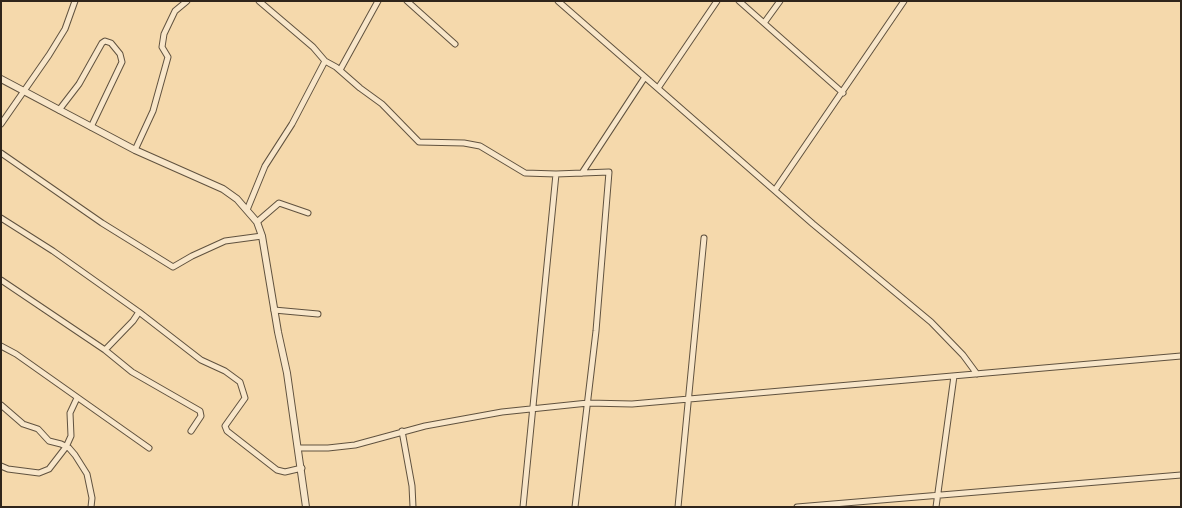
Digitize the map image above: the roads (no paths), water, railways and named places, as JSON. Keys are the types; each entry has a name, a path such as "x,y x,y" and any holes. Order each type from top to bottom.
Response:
{"street":[{"path":"1,124 65,29 75,1"},
{"path":"136,150 153,111 168,57 162,47 164,34 175,11 188,1"},
{"path":"259,1 313,47 326,61 340,70 360,88 382,104 419,142 464,143 480,146 525,173 556,174 609,172 596,331 575,507"},
{"path":"340,70 378,1"},
{"path":"407,1 456,44"},
{"path":"558,1 775,190 931,322 963,354 977,374"},
{"path":"658,88 717,1"},
{"path":"739,1 843,92"},
{"path":"764,23 780,1"},
{"path":"775,190 904,1"},
{"path":"59,110 79,84 102,43 105,41 111,43 120,54 122,62 91,127"},
{"path":"247,210 265,166 292,124 326,61"},
{"path":"582,173 645,77"},
{"path":"1,79 136,150 223,188 237,199 257,222 262,236 278,332 287,373 302,468 306,507"},
{"path":"1,153 102,223 173,267 192,256 225,241 262,236"},
{"path":"523,507 556,174"},
{"path":"257,222 279,203 308,213"},
{"path":"1,218 53,251 139,312 201,360 225,371 240,382 245,398 225,426 227,432 277,470 285,472 302,468"},
{"path":"678,507 690,399 704,238"},
{"path":"1,280 105,350 132,372 200,410 201,416 191,431"},
{"path":"274,310 318,314"},
{"path":"105,350 133,321 139,312"},
{"path":"1,346 16,354 149,448"},
{"path":"299,448 328,448 355,445 402,431 502,412 533,410 588,403 632,404 1181,356"},
{"path":"936,507 954,376"},
{"path":"1,466 8,469 39,472 49,469 66,447 71,436 70,413 77,398"},
{"path":"1,405 23,424 40,431 49,441 66,447 75,455 87,474 92,498 91,507"},
{"path":"402,431 412,486 413,507"},
{"path":"797,507 1181,475"}]}
